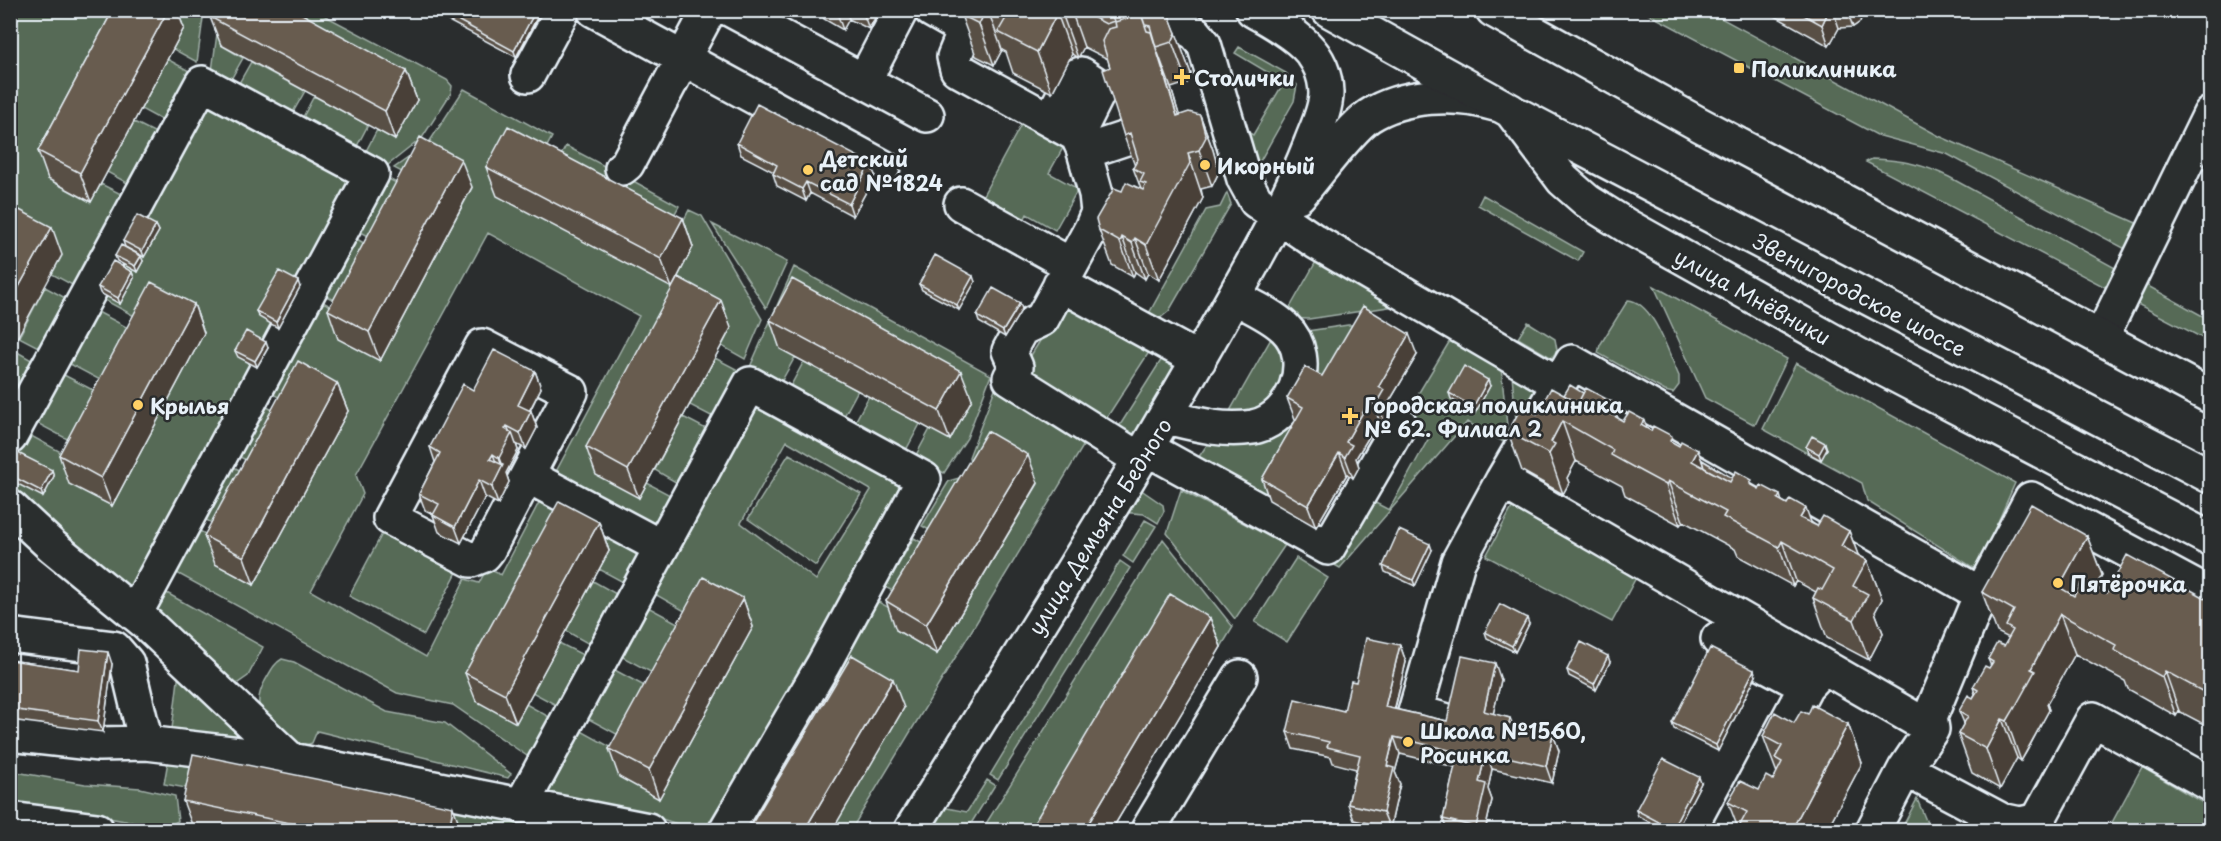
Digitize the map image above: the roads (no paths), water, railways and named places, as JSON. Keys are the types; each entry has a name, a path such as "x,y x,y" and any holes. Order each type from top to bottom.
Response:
{"main road":[{"path":"528,75 563,10"},
{"path":"594,10 883,167"},
{"path":"622,168 627,164 709,10"},
{"path":"731,10 927,115"},
{"path":"864,81 901,10"},
{"path":"931,10 952,22 961,31 961,40 954,57 957,69 1071,135 1126,138"},
{"path":"1153,10 1200,38 1246,185 1256,201 1279,218 1559,384"},
{"name":"улица Демьяна Бедного","path":"915,829 1166,417 1279,218 1323,111 1326,94 1324,75 1309,46 1253,10"},
{"name":"улица Мнёвники","path":"1329,10 1508,109 1563,180 1587,201 1627,226 1876,365 2211,539"},
{"path":"1493,10 2211,396"},
{"path":"1526,10 1560,42 1594,66"},
{"path":"10,437 202,83 372,174 135,614"},
{"name":"улица Демьяна Бедного","path":"1279,218 1368,117 1399,104 1448,97 1476,98 1508,109"},
{"name":"Звенигородское шоссе","path":"1508,109 2211,476"},
{"path":"1192,119 1224,110"},
{"path":"2101,338 2211,114"},
{"path":"1071,135 1096,194 1098,212 1042,319 1021,329 1009,351 1016,367 1010,378 1143,454 1328,548 1400,424"},
{"path":"961,204 1199,360"},
{"path":"1166,417 1210,427 1254,427 1280,412 1292,398 1299,370 1297,347 1292,337 1280,324 1234,297"},
{"path":"482,346 571,392 528,476 488,549 478,559 464,558 390,519 482,346"},
{"path":"1444,720 1415,712 1458,562 1572,362 1981,594"},
{"path":"521,806 750,384 924,478 823,665 726,831"},
{"path":"528,476 661,547"},
{"path":"1502,482 1815,676"},
{"path":"1873,831 1905,769 1932,729 1930,717 1981,594 2031,499 2211,595"},
{"path":"10,507 52,546 135,614 291,760"},
{"path":"10,635 114,648 127,663 146,743"},
{"path":"1718,639 1815,676 1932,729"},
{"path":"1730,831 1815,676"},
{"path":"1148,831 1240,677"},
{"path":"1905,769 2001,820 2020,824 2038,820 2093,719 2211,784"},
{"path":"10,734 99,744 146,743 291,760 648,831"},
{"path":"10,819 97,831"}],"place":[{"name":"Поликлиника","path":"1739,68"},
{"name":"Столички","path":"1182,77"},
{"name":"Икорный","path":"1205,165"},
{"name":"Детский сад №1824","path":"808,170"},
{"name":"Крылья","path":"138,405"},
{"name":"Городская поликлиника № 62. Филиал 2","path":"1350,416"},
{"name":"Пятёрочка","path":"2058,583"},
{"name":"Школа №1560, Росинка","path":"1408,742"}]}
